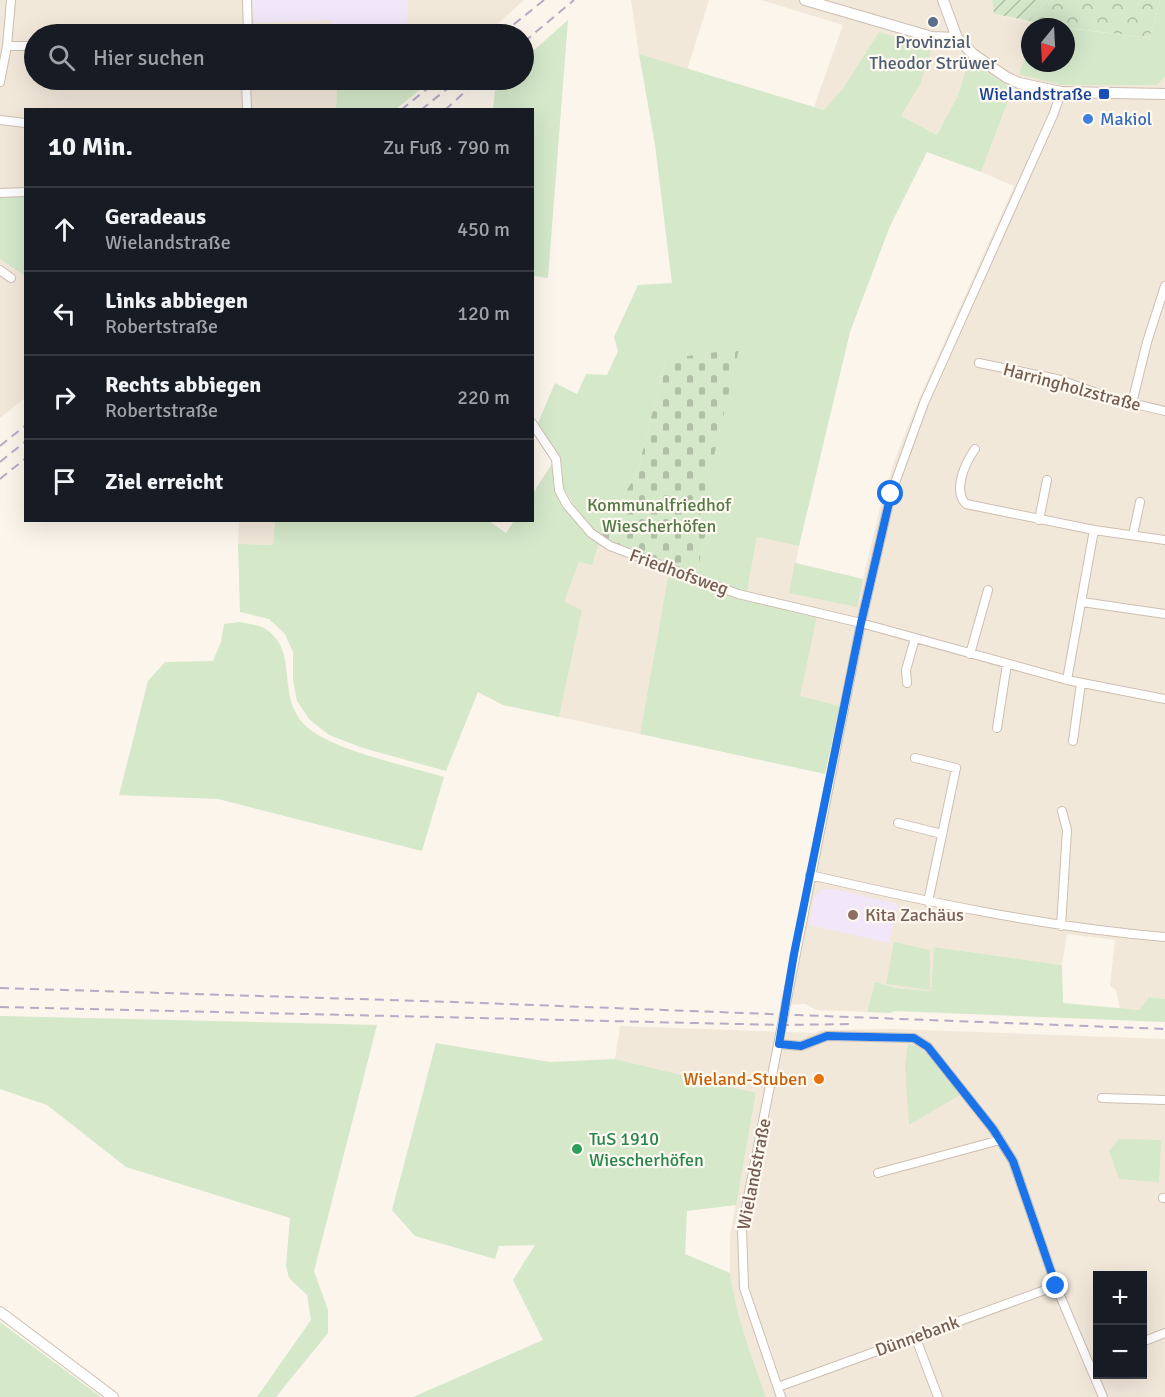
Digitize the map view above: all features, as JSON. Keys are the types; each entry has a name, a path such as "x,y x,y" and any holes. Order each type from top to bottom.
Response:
{"street":[{"path":"0,82 7,46 11,0"},
{"path":"246,0 247,24"},
{"path":"807,0 932,37 957,38"},
{"path":"943,0 957,38 973,54 1006,77 1035,88 1061,92 1165,94"},
{"path":"7,46 24,46"},
{"path":"246,90 247,108"},
{"name":"Wielandstraße","path":"781,1397 744,1288 741,1242 746,1200 779,1044 810,875 861,623 888,504 903,457 924,403 1054,113 1061,92"},
{"path":"0,120 24,123"},
{"path":"0,193 24,192"},
{"path":"0,270 12,278"},
{"path":"1132,403 1147,342 1165,286"},
{"name":"Harringholzstraße","path":"979,363 1057,379 1165,411"},
{"name":"Friedhofsweg","path":"534,426 556,459 559,490 567,505 591,533 610,546 738,594 861,623 1067,680 1165,699"},
{"path":"975,448 968,460 960,489 961,500 966,504 1094,530 1165,540"},
{"path":"1039,520 1047,480"},
{"path":"1132,536 1140,502"},
{"path":"1067,680 1094,530"},
{"path":"970,654 988,590"},
{"path":"1082,602 1165,614"},
{"path":"907,683 906,670 915,638"},
{"path":"997,728 1007,664"},
{"path":"1072,741 1080,683"},
{"path":"915,758 956,768 928,902"},
{"path":"1061,926 1067,830 1062,811"},
{"path":"898,823 942,834"},
{"path":"810,875 928,902 1061,926 1165,937"},
{"path":"779,1044 801,1046 827,1036 914,1038 928,1047 1000,1140 1013,1161 1056,1286 1093,1360"},
{"path":"1102,1098 1165,1100"},
{"path":"878,1173 1000,1140"},
{"name":"Dünnebank","path":"778,1387 1056,1286"},
{"path":"0,1312 113,1397"},
{"path":"1147,1340 1165,1333"},
{"path":"915,1336 938,1397"},
{"path":"1098,1379 1103,1397"}],"shaded area":[{"path":"0,0 524,0 498,24 24,24 24,90 337,90 336,108 24,108 24,399 0,418"},
{"path":"252,0 408,0 407,24 332,24 332,20 254,23"},
{"path":"631,0 709,0 687,70 639,54"},
{"path":"761,0 992,0 994,14 1021,20 1020,73 1157,85 1165,77 1165,999 1149,997 1139,1010 1120,1009 1116,990 1110,986 1115,940 1067,934 1062,965 934,947 931,991 896,988 875,982 867,1012 816,1010 805,1004 780,1005 840,706 800,696 747,592 757,537 799,546 796,563 863,579 883,495 894,462 918,401 1014,186 981,172 1013,90 969,60 958,95 937,135 901,116 920,85 844,87 825,110 814,107 843,25"},
{"path":"239,522 275,522 273,545 238,544"},
{"path":"599,543 669,571 640,734 559,717 582,610 563,603 579,562 592,565"},
{"name":"Kita Zachäus","path":"822,889 834,889 898,904 889,943 809,925 814,897"},
{"path":"620,1026 815,1033 821,1030 895,1029 1165,1039 1165,1397 766,1397 734,1300 730,1273 730,1235 756,1094 615,1059"}],"green space":[{"path":"992,0 1047,0 1032,18 1021,19 994,14"},
{"path":"1047,0 1160,0 1150,38 1075,29 1075,18 1032,18"},
{"path":"1160,0 1165,0 1165,77 1157,85 1061,85 1019,74 1021,68 1021,72 1075,72 1075,29 1150,38"},
{"path":"568,20 548,278 534,276 534,108 493,108 495,90 534,90 534,50"},
{"path":"879,32 932,48 920,85 901,116 937,135 958,95 969,60 1013,89 981,172 927,152 890,226 850,332 799,546 757,537 747,592 696,577 707,527 699,521 666,359 637,473 599,537 573,504 561,484 561,461 538,423 555,383 577,394 586,374 607,375 618,351 614,337 638,285 672,283 655,145 639,54 824,110 844,87"},
{"path":"337,90 420,90 397,108 336,108"},
{"path":"0,196 24,196 24,275 0,259"},
{"name":"Kommunalfriedhof Wiescherhöfen","path":"739,349 699,520 707,527 696,577 599,537 637,473 666,359"},
{"path":"552,464 554,488 561,504 599,543 592,565 579,562 564,602 582,610 559,717 503,705 478,692 446,771 363,748 329,735 310,720 297,701 293,680 293,652 285,634 269,619 240,612 238,544 273,545 275,522 490,522 506,533 513,522 534,522 534,491"},
{"path":"795,563 863,579 857,607 789,593"},
{"path":"669,571 817,616 800,696 840,706 825,774 640,734"},
{"path":"240,622 264,628 276,639 285,661 290,698 302,722 313,732 368,756 444,777 422,851 218,799 119,795 148,681 165,662 213,661 221,642 224,624"},
{"path":"894,942 930,950 930,990 886,984"},
{"path":"934,947 1062,965 1063,1003 1139,1010 1149,997 1165,999 1165,1022 895,1011 890,1013 867,1012 875,982 896,988 931,991"},
{"path":"0,1016 377,1025 314,1271 328,1310 328,1333 276,1397 257,1397 311,1320 307,1295 289,1278 286,1266 290,1218 126,1167 47,1105 0,1089"},
{"name":"TuS 1910 Wiescherhöfen","path":"436,1043 549,1062 615,1059 756,1093 736,1205 687,1211 685,1254 730,1273 740,1320 766,1397 413,1397 543,1340 513,1280 535,1245 499,1246 495,1259 415,1236 392,1210"},
{"path":"908,1044 916,1046 930,1057 960,1095 909,1125 905,1064"},
{"path":"1119,1139 1161,1140 1159,1182 1119,1179 1109,1151"},
{"path":"0,1322 101,1397 0,1397"}],"railway":[{"path":"514,24 544,0"},
{"path":"534,34 574,0"},
{"path":"403,108 426,90"},
{"path":"423,108 446,90"},
{"path":"447,108 467,90"},
{"path":"0,446 24,427"},
{"path":"0,462 24,443"},
{"path":"0,479 24,460"},
{"path":"0,988 454,1002 1165,1029"},
{"path":"0,1007 782,1025 851,1024"}],"place":[{"name":"Provinzial Theodor Strüwer","path":"933,22"},
{"name":"Wielandstraße","path":"1104,94"},
{"name":"Makiol","path":"1088,119"},
{"name":"Kita Zachäus","path":"853,915"},
{"name":"Wieland-Stuben","path":"819,1079"},
{"name":"TuS 1910 Wiescherhöfen","path":"577,1149"}],"route":[{"path":"891,494 871,573 794,954 779,1044 801,1046 827,1036 914,1038 928,1047 993,1129 1013,1161 1056,1286"}]}
